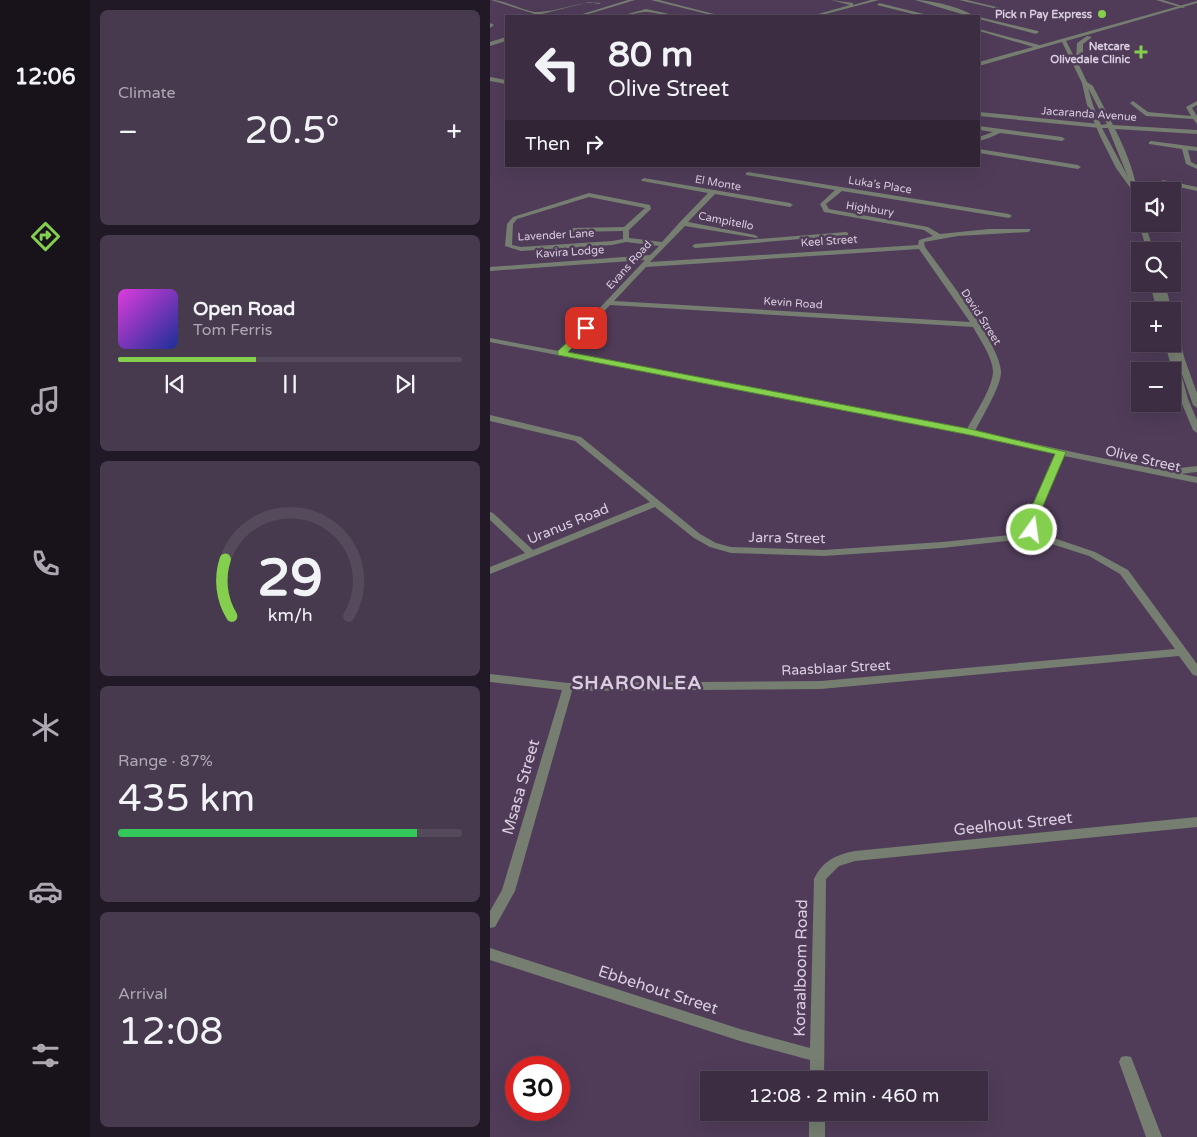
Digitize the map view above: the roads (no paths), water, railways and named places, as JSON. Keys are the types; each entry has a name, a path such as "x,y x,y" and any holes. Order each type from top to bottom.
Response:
{"street":[{"path":"493,0 538,14 587,1 599,3"},
{"path":"581,15 633,0"},
{"path":"653,0 716,15"},
{"path":"833,0 855,5"},
{"path":"849,0 864,0"},
{"path":"917,0 970,15"},
{"path":"960,0 1019,13"},
{"path":"970,2 979,0"},
{"path":"1158,0 1183,7"},
{"path":"817,15 855,5 878,2 923,15"},
{"path":"980,64 1101,31 1197,2"},
{"path":"658,13 680,6"},
{"path":"964,12 984,6"},
{"path":"568,7 588,13"},
{"path":"625,15 639,10 667,15"},
{"path":"980,18 1036,32"},
{"path":"980,30 1040,46 1060,48 1072,54"},
{"path":"1077,64 1080,58 1080,43 1101,31"},
{"path":"490,43 505,38"},
{"path":"1064,41 1086,83 1088,103 1119,170 1131,186"},
{"path":"490,79 505,82"},
{"path":"1086,83 1090,86 1101,108 1133,182"},
{"path":"1133,103 1146,114 1196,119"},
{"path":"1196,119 1189,107 1197,103"},
{"path":"1101,108 1118,123 1155,129"},
{"name":"Jacaranda Avenue","path":"980,114 1100,126 1197,132"},
{"path":"1008,132 1021,119"},
{"path":"980,128 1062,139"},
{"path":"1116,141 1116,134 1118,132 1138,128"},
{"path":"980,139 998,131"},
{"path":"1150,143 1197,149"},
{"path":"1185,148 1188,162 1197,167"},
{"path":"980,151 1078,166"},
{"name":"Luka's Place","path":"748,174 1009,216"},
{"name":"El Monte","path":"644,180 790,205"},
{"path":"1181,186 1197,190"},
{"name":"Highbury","path":"840,189 823,204 826,211 926,228 939,237"},
{"name":"Evans Road","path":"561,353 713,192"},
{"name":"Lavender Lane","path":"573,230 626,229 646,213 649,208 648,206 598,195 585,196 515,218 510,224 508,246 521,249 612,243 626,240 663,244"},
{"name":"Campitello","path":"682,223 767,239"},
{"path":"626,229 626,240"},
{"name":"Keel Street","path":"644,265 921,247 921,242 939,237 1028,230"},
{"name":"Campitello","path":"695,246 846,234"},
{"name":"David Street","path":"921,247 992,353 997,370 970,432"},
{"name":"Kavira Lodge","path":"490,269 651,257"},
{"name":"Kevin Road","path":"610,303 974,325"},
{"name":"Olive Street","path":"490,340 970,432 1197,480"},
{"path":"1171,352 1184,399 1197,430"},
{"path":"1179,352 1196,401"},
{"name":"Jarra Street","path":"490,418 578,438 704,541 722,547 748,551 824,553 942,545 1034,535"},
{"path":"1060,452 1032,520 1034,535 1092,554 1116,566 1136,588 1197,672"},
{"name":"Olive Street","path":"1082,457 1103,464 1197,486"},
{"path":"1163,474 1197,469"},
{"name":"Uranus Road","path":"490,571 656,503"},
{"path":"490,515 530,554"},
{"name":"Raasblaar Street","path":"490,678 568,687 821,685 1182,652"},
{"name":"Msasa Street","path":"490,923 508,891 568,687"},
{"name":"Geelhout Street","path":"833,862 855,856 1197,822"},
{"name":"Koraalboom Road","path":"817,1071 820,879 824,870 833,862"},
{"name":"Ebbehout Street","path":"490,954 740,1035 817,1056"},
{"path":"1126,1062 1154,1137"},
{"path":"817,1121 817,1137"}],"place":[{"name":"Pick n Pay Express","path":"1102,14"},
{"name":"Netcare Olivedale Clinic","path":"1141,52"}],"district":[{"name":"SHARONLEA","path":"637,683"}]}
